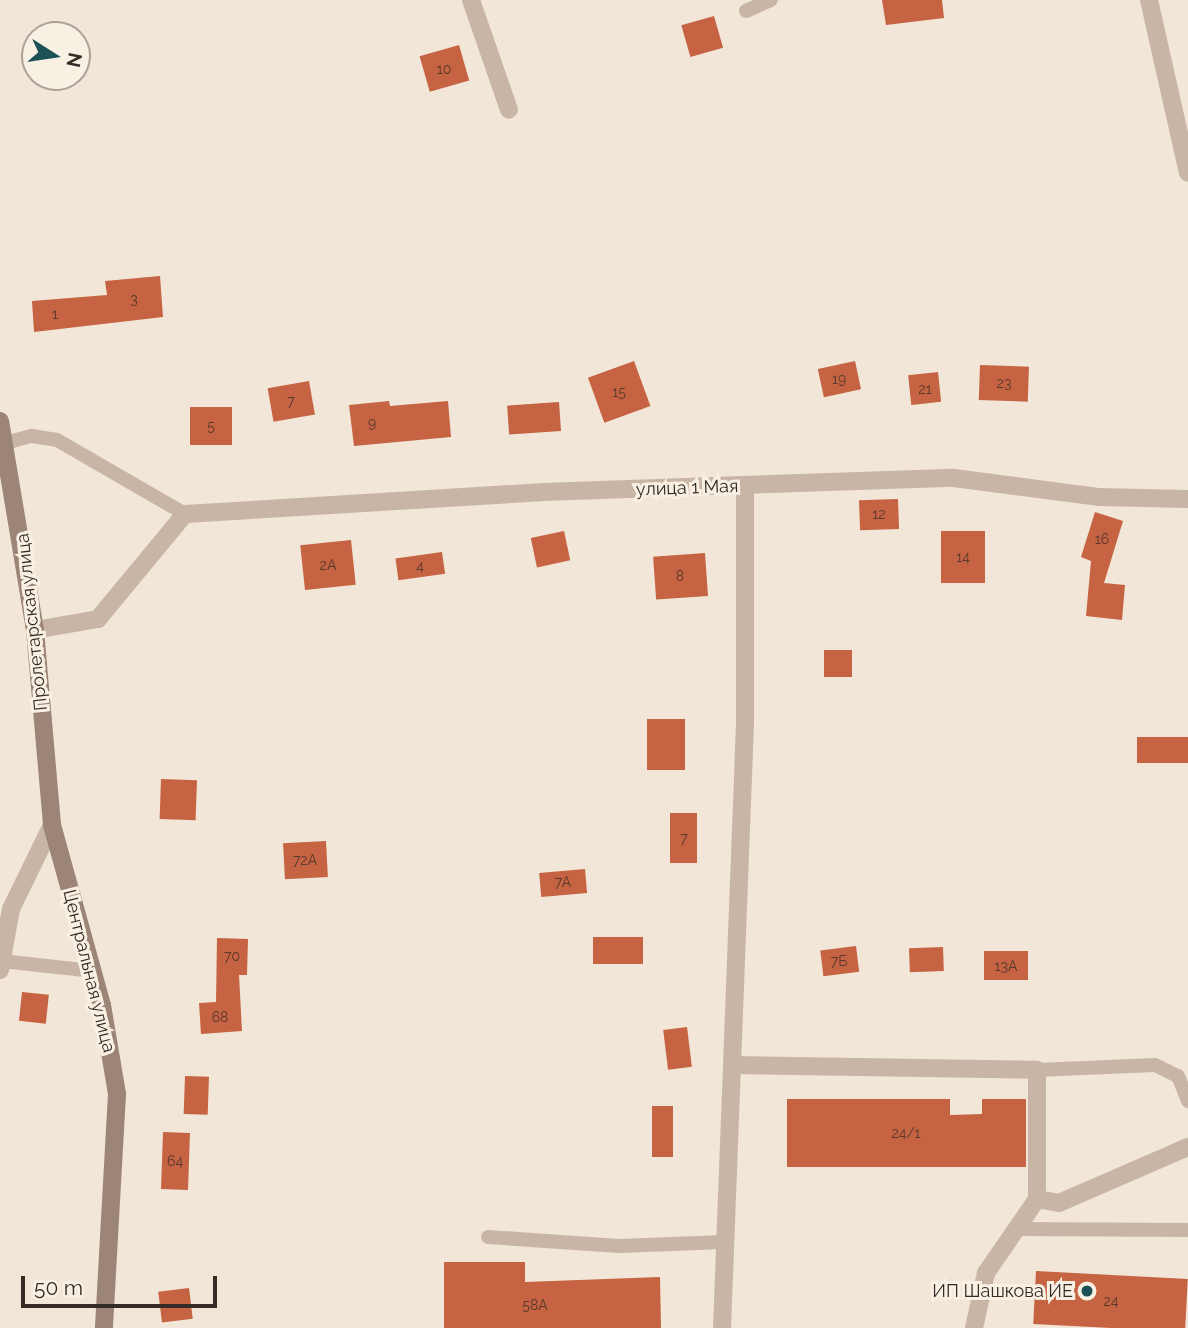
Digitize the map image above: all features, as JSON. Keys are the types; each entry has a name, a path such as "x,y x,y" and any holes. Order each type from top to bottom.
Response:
{"street":[{"path":"471,0 509,110"},
{"path":"1149,0 1188,173"},
{"name":"Пролетарская улица","path":"0,421 34,630 52,825"},
{"name":"улица 1 Мая","path":"185,514 954,478 1098,497 1188,499"},
{"path":"722,1328 745,723 746,486"},
{"path":"34,630 98,620 185,514"},
{"path":"1,965 11,909 52,825"},
{"name":"Центральная улица","path":"52,825 93,971 117,1094 104,1328"},
{"path":"732,1065 1037,1070 1037,1199 986,1273 974,1328"},
{"path":"1037,1199 1059,1203 1188,1147"}],"lane":[{"path":"746,11 771,0"},
{"path":"5,443 32,436 57,440 185,514"},
{"path":"1,965 93,971"},
{"path":"1037,1070 1155,1065 1178,1076 1188,1101"},
{"path":"1016,1229 1188,1230"},
{"path":"488,1237 620,1246 724,1242"}],"building":[{"path":"882,0 942,0 944,18 886,25"},
{"path":"714,16 723,48 690,57 681,25"},
{"path":"459,45 469,81 430,92 420,56"},
{"path":"160,276 163,317 34,332 32,301 107,295 105,281"},
{"path":"634,361 650,406 604,423 588,378"},
{"path":"855,361 861,389 824,397 818,369"},
{"path":"980,365 1029,367 1028,402 979,400"},
{"path":"938,372 941,402 911,405 908,375"},
{"path":"309,381 315,414 274,422 268,388"},
{"path":"389,401 390,406 448,401 451,437 354,446 349,405"},
{"path":"559,402 561,431 509,435 507,406"},
{"path":"190,407 232,407 232,445 190,445"},
{"path":"898,499 899,529 860,530 859,500"},
{"path":"1095,512 1123,521 1104,583 1125,585 1122,620 1086,616 1091,561 1081,557"},
{"path":"564,531 570,560 537,567 531,538"},
{"path":"941,531 985,531 985,583 941,583"},
{"path":"351,540 356,585 305,590 300,545"},
{"path":"442,552 445,574 399,580 395,559"},
{"path":"705,553 708,596 656,600 653,557"},
{"path":"824,650 852,650 852,677 824,677"},
{"path":"647,719 685,719 685,770 647,770"},
{"path":"1137,737 1188,737 1188,763 1137,763"},
{"path":"161,779 197,780 196,820 160,819"},
{"path":"670,813 697,813 697,863 670,863"},
{"path":"326,841 328,877 285,879 283,843"},
{"path":"585,869 587,893 541,897 539,873"},
{"path":"593,937 643,937 643,964 593,964"},
{"path":"217,938 248,939 247,975 239,975 242,1031 201,1034 199,1003 216,1002"},
{"path":"856,946 859,972 823,976 820,950"},
{"path":"943,947 944,971 910,972 909,948"},
{"path":"984,951 1028,951 1028,980 984,980"},
{"path":"22,992 49,995 46,1024 19,1021"},
{"path":"687,1027 692,1067 668,1070 663,1030"},
{"path":"185,1076 209,1077 208,1115 184,1114"},
{"path":"787,1099 950,1099 950,1115 982,1114 982,1099 1026,1099 1026,1167 787,1167"},
{"path":"652,1106 673,1106 673,1157 652,1157"},
{"path":"163,1132 190,1133 188,1190 161,1189"},
{"path":"444,1262 525,1262 525,1282 660,1277 661,1328 444,1328"},
{"path":"1036,1271 1188,1279 1185,1328 1033,1324"},
{"path":"189,1288 193,1319 162,1323 158,1292"}],"place":[{"name":"ИП Шашкова ИЕ","path":"1087,1291"}]}
